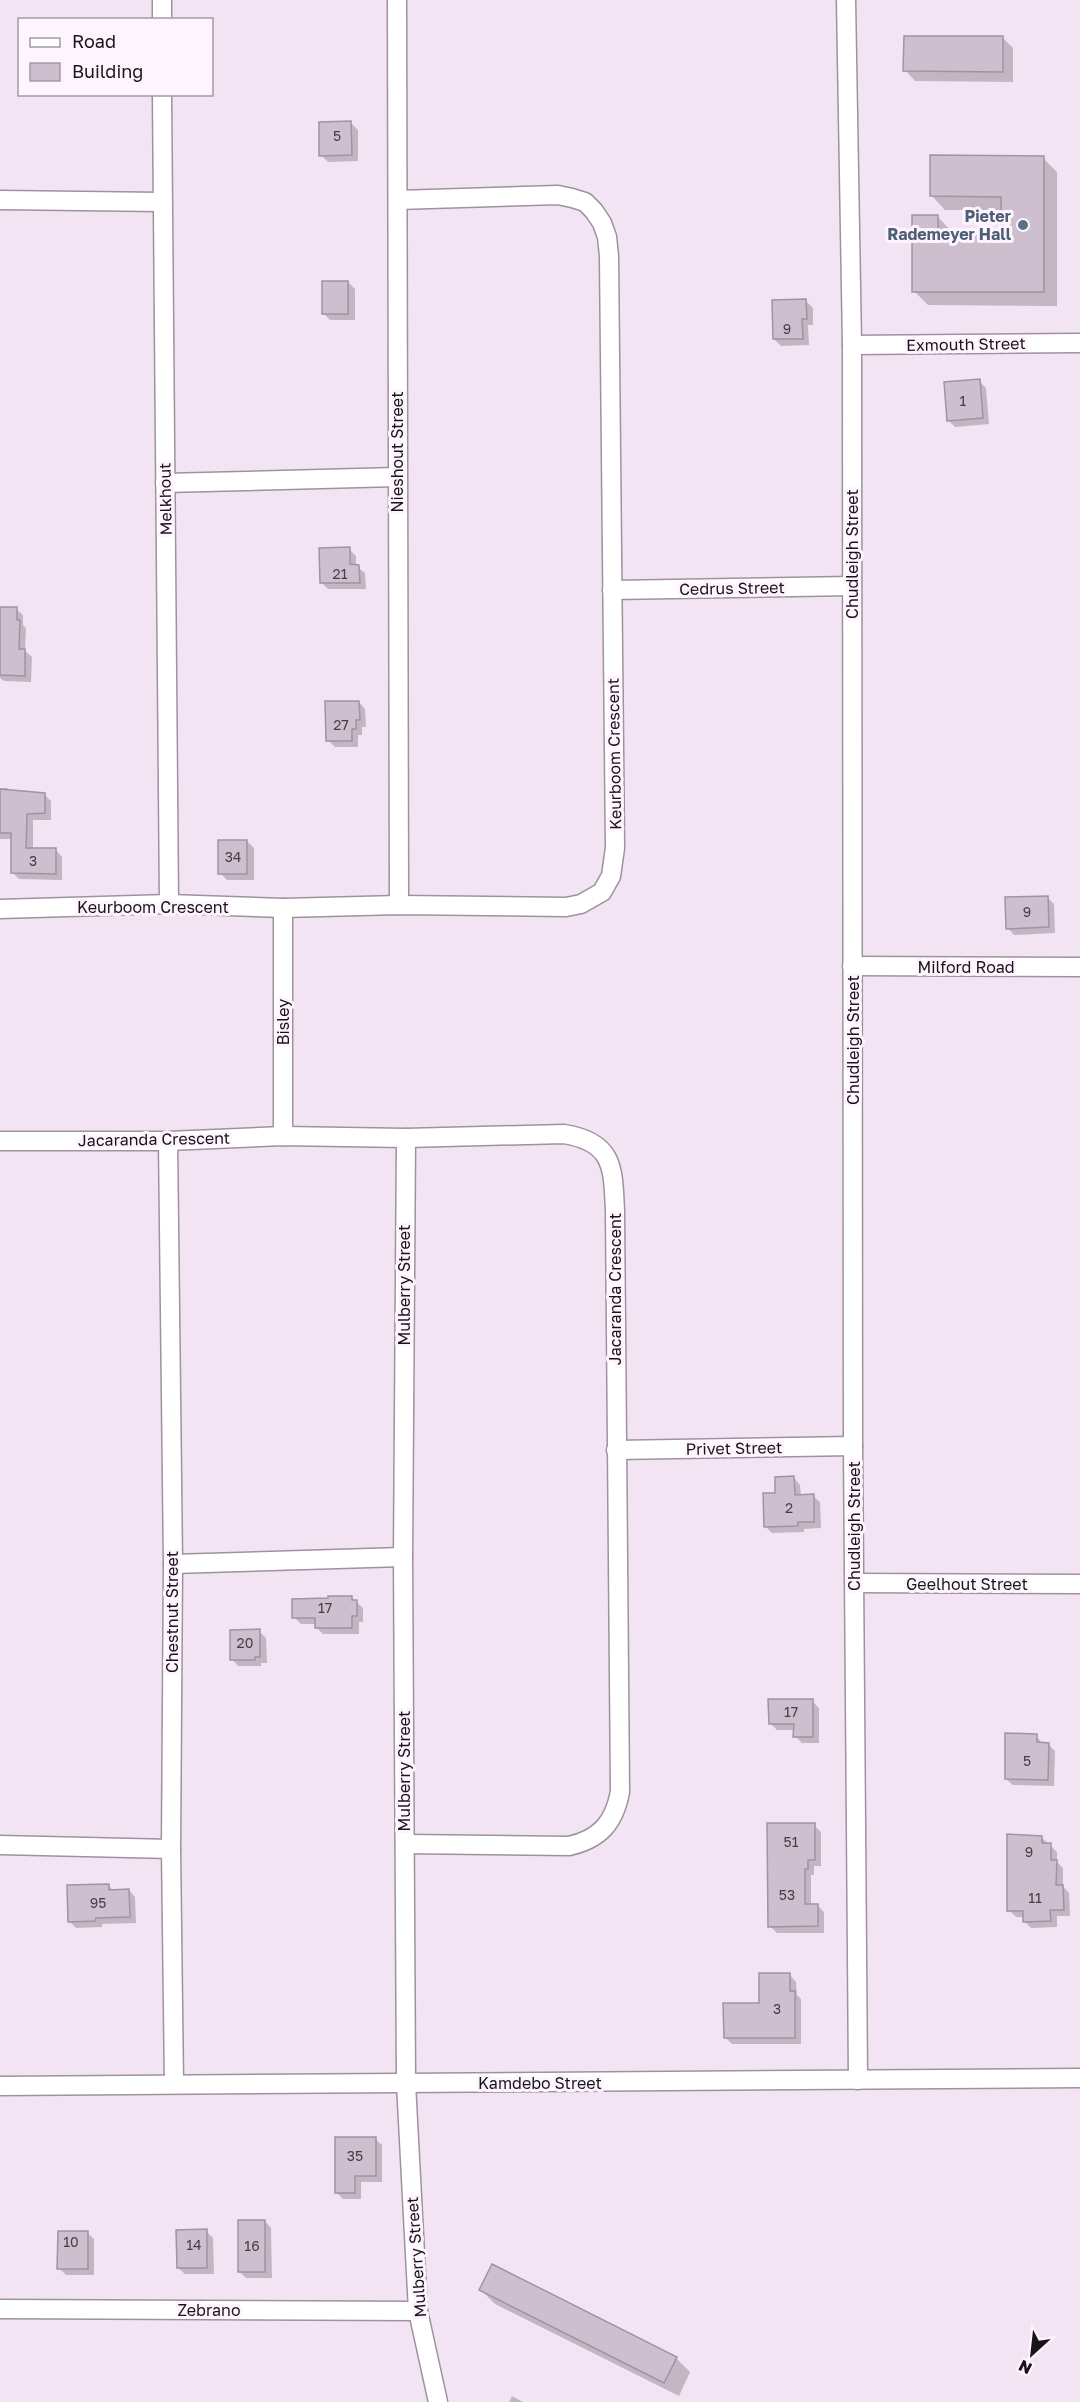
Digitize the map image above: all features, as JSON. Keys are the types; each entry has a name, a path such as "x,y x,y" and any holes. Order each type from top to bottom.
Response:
{"street":[{"path":"162,0 162,18"},
{"name":"Nieshout Street","path":"398,0 399,905"},
{"name":"Chudleigh Street","path":"846,0 852,345 853,1446 858,2080"},
{"name":"Melkhout","path":"162,96 169,904"},
{"name":"Keurboom Crescent","path":"0,909 169,904 283,908 399,905 566,907 593,898 608,884 614,866 615,848 609,256 602,223 585,202 558,195 398,200"},
{"path":"0,200 162,202"},
{"name":"Exmouth Street","path":"852,345 1080,343"},
{"path":"165,483 397,477"},
{"name":"Cedrus Street","path":"612,590 852,586"},
{"name":"Bisley","path":"283,908 283,1136"},
{"name":"Milford Road","path":"852,966 1080,967"},
{"name":"Jacaranda Crescent","path":"0,1142 168,1141 283,1136 406,1138 564,1134 589,1140 600,1148 609,1160 613,1175 615,1211 620,1792 612,1817 597,1835 585,1842 569,1846 405,1844"},
{"name":"Mulberry Street","path":"406,1138 403,1557 406,2084 418,2311 438,2402"},
{"name":"Chestnut Street","path":"168,1141 173,1564 171,1849 174,2084"},
{"name":"Privet Street","path":"616,1450 853,1446"},
{"path":"173,1564 403,1557"},
{"name":"Geelhout Street","path":"854,1583 1080,1584"},
{"path":"0,1845 171,1849"},
{"name":"Kamdebo Street","path":"0,2086 1080,2078"},
{"name":"Zebrano","path":"0,2309 418,2311"}],"building":[{"path":"904,36 1003,36 1003,72 903,71"},
{"path":"351,121 352,155 319,156 319,122"},
{"name":"Pieter Rademeyer Hall","path":"930,155 1044,156 1044,292 912,292 912,215 938,215 938,235 1001,235 1001,197 930,196"},
{"path":"322,281 348,281 348,314 322,314"},
{"path":"806,299 807,319 802,319 803,339 773,339 772,300"},
{"path":"980,379 983,418 947,421 944,382"},
{"path":"350,547 350,564 359,565 360,583 320,583 319,548"},
{"path":"0,607 17,607 17,620 20,620 19,649 25,649 25,676 0,675"},
{"path":"325,701 359,701 360,720 356,720 356,729 352,729 352,741 326,741"},
{"path":"0,789 45,793 45,813 27,814 26,848 56,848 56,874 11,873 11,833 0,833"},
{"path":"218,840 247,840 247,874 218,874"},
{"path":"1048,896 1049,927 1006,929 1005,897"},
{"path":"794,1476 795,1495 814,1494 814,1522 798,1522 798,1526 764,1527 763,1493 775,1493 775,1477"},
{"path":"328,1596 352,1596 352,1600 357,1600 357,1616 352,1616 352,1628 315,1628 315,1618 292,1618 292,1599 328,1598"},
{"path":"260,1629 260,1657 255,1657 255,1660 230,1660 230,1630"},
{"path":"768,1699 813,1699 813,1737 793,1737 794,1724 769,1724"},
{"path":"1005,1733 1037,1734 1037,1742 1049,1743 1048,1780 1005,1779"},
{"path":"767,1823 815,1823 815,1860 808,1860 808,1869 805,1869 805,1904 818,1904 818,1926 768,1927"},
{"path":"1007,1834 1042,1836 1042,1843 1051,1843 1051,1860 1057,1860 1056,1885 1063,1885 1064,1910 1050,1910 1051,1921 1023,1922 1023,1911 1007,1911"},
{"path":"109,1884 109,1890 129,1889 130,1917 68,1922 67,1885"},
{"path":"759,1973 790,1973 790,1991 795,1991 795,2038 724,2038 723,2003 759,2003"},
{"path":"335,2137 376,2137 376,2176 355,2176 355,2193 335,2193"},
{"path":"238,2220 265,2220 265,2272 238,2272"},
{"path":"207,2229 207,2268 177,2268 176,2230"},
{"path":"58,2231 88,2231 88,2269 57,2269"},
{"path":"492,2264 677,2357 664,2383 479,2290"}],"place":[{"name":"Pieter Rademeyer Hall","path":"1023,225"}]}
